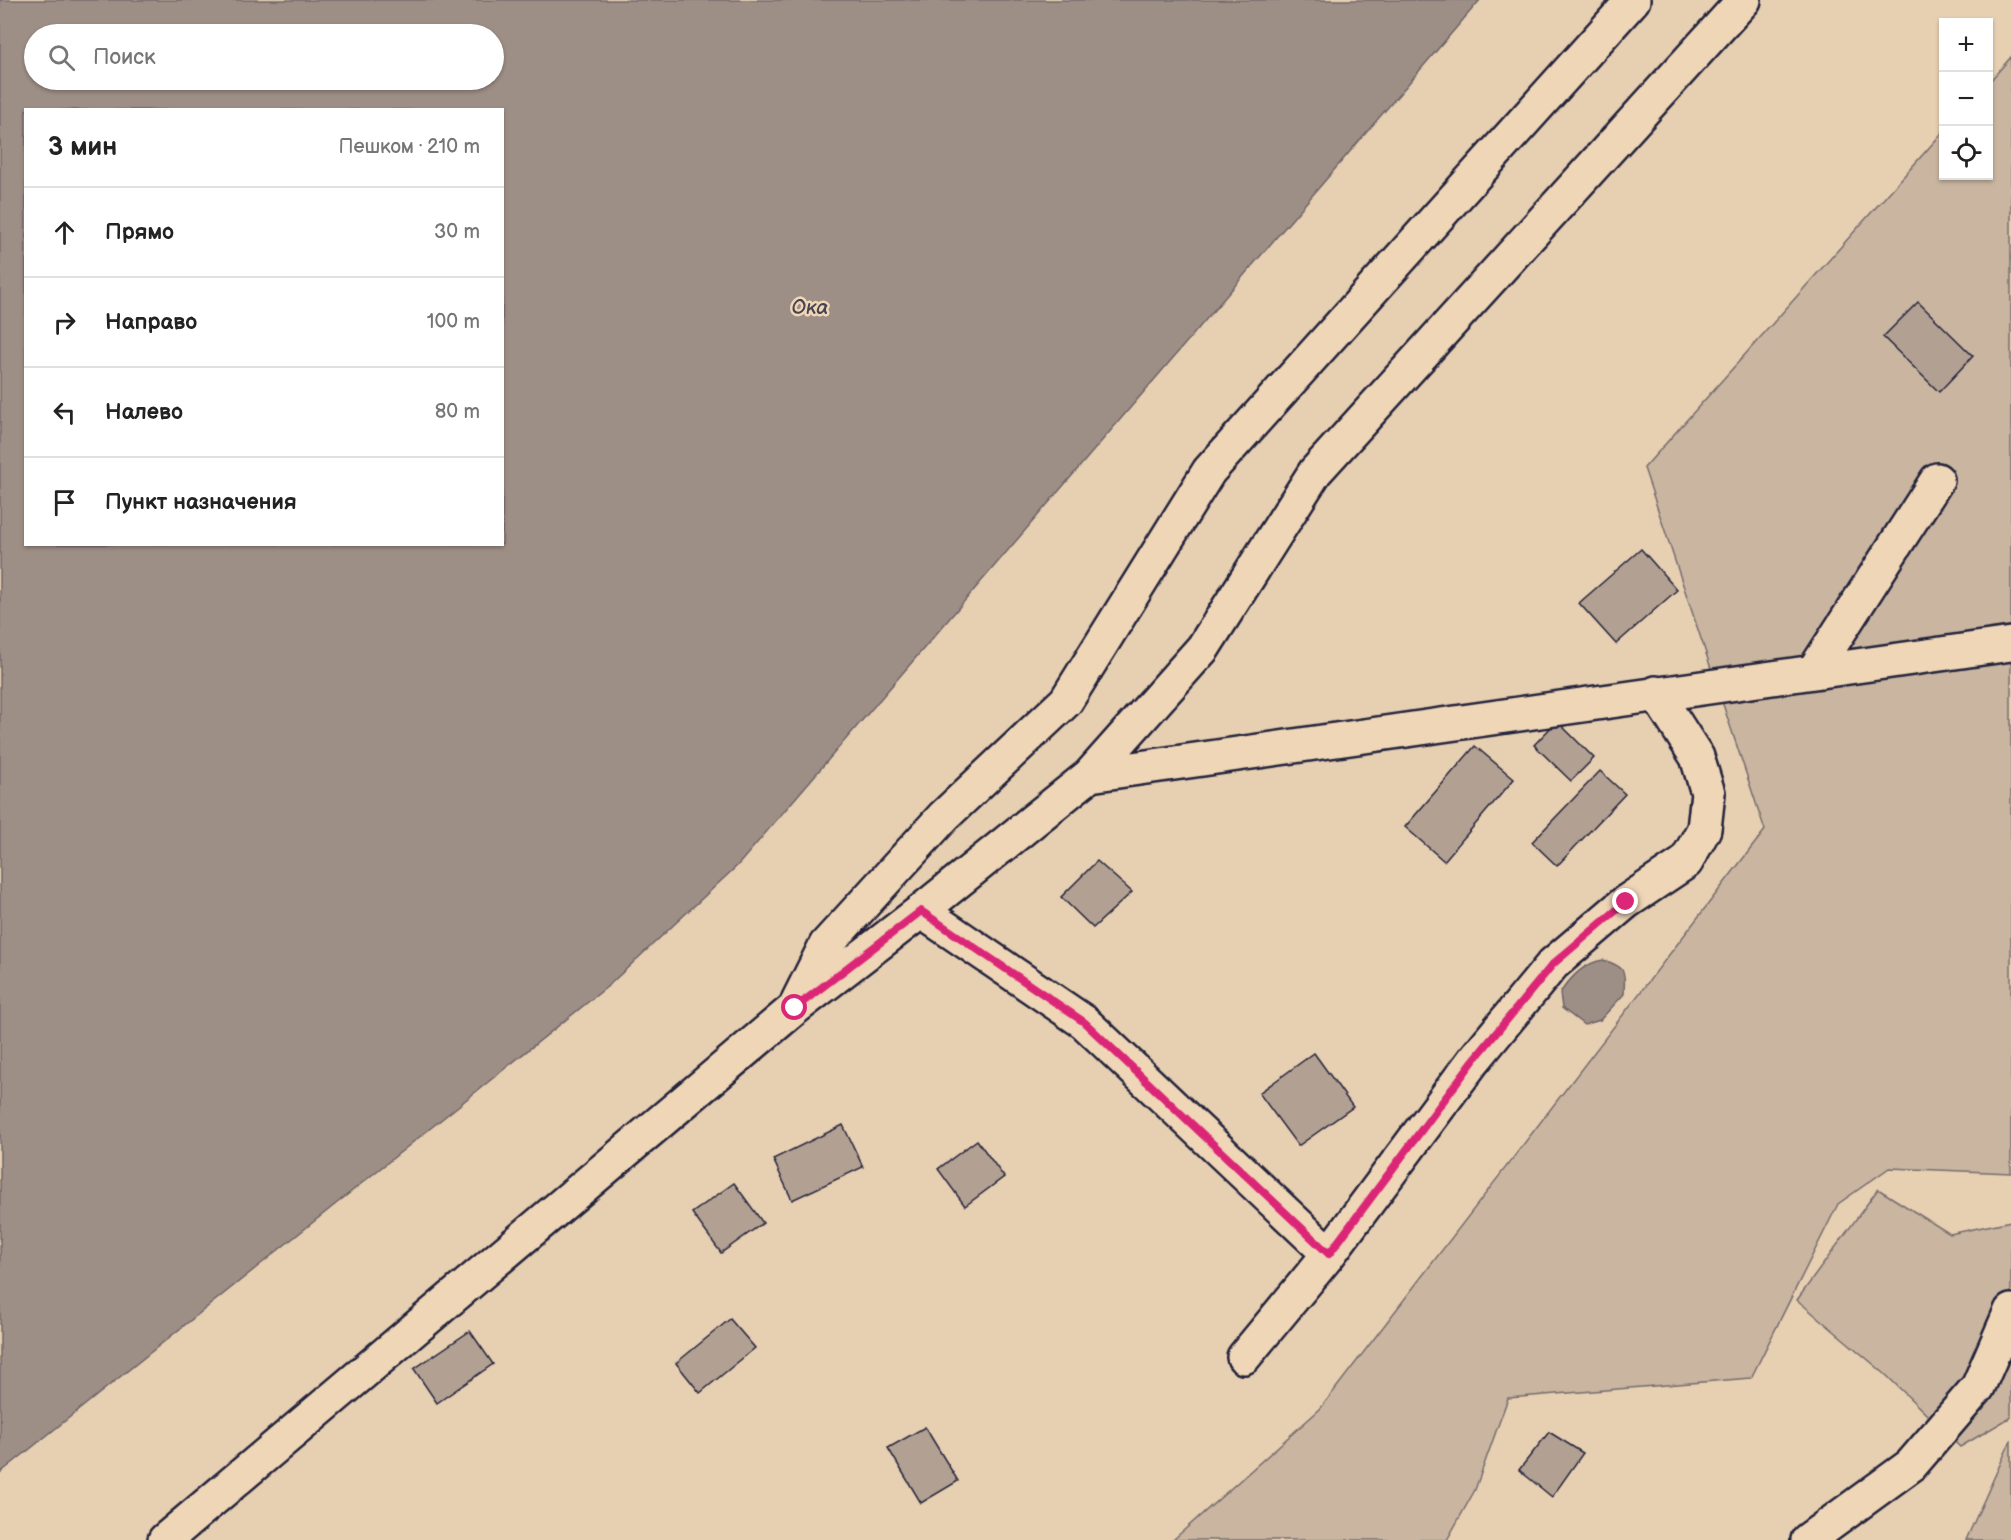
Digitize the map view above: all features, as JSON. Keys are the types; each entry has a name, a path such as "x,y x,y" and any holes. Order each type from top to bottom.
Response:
{"lane":[{"path":"795,1008 826,945 944,816 1066,701 1209,471 1633,0"},
{"path":"165,1540 795,1008 921,911 1090,775 1203,648 1316,472 1744,0"},
{"path":"1814,671 1937,480"},
{"path":"1090,775 2011,644"},
{"path":"1244,1357 1329,1254 1473,1061 1553,964 1626,902 1686,862 1704,829 1708,793 1697,757 1656,693"},
{"path":"921,911 1084,1022 1329,1254"},
{"path":"1808,1540 1911,1465 1978,1387 2011,1311"}],"shaded area":[{"path":"2011,57 2011,1173 1889,1168 1838,1204 1751,1378 1508,1398 1475,1490 1447,1540 1173,1540 1320,1409 1765,830 1644,468 1939,136 1939,180 1993,180 1993,77"},
{"path":"1878,1189 1950,1234 2011,1221 2011,1417 1960,1447 1885,1374 1797,1300"},
{"path":"2011,1440 2011,1540 1966,1540"}],"water":[{"name":"Ока","path":"0,0 1480,0 738,865 608,986 0,1473"},
{"path":"1603,960 1616,965 1622,971 1624,994 1600,1020 1584,1025 1562,1008 1560,993 1578,972 1590,964"}],"building":[{"path":"1918,302 1973,356 1939,392 1883,337"},
{"path":"1641,549 1677,590 1616,644 1579,603"},
{"path":"1557,721 1594,758 1571,781 1534,745"},
{"path":"1475,746 1514,779 1444,861 1405,827"},
{"path":"1600,771 1625,794 1557,866 1532,842"},
{"path":"1097,861 1132,892 1093,928 1061,897"},
{"path":"1314,1053 1353,1107 1298,1146 1259,1093"},
{"path":"843,1125 863,1167 792,1200 773,1159"},
{"path":"977,1140 1004,1177 965,1206 938,1169"},
{"path":"734,1183 763,1223 721,1253 692,1213"},
{"path":"730,1319 755,1348 700,1393 676,1363"},
{"path":"470,1331 493,1364 437,1403 414,1369"},
{"path":"925,1427 958,1481 921,1503 888,1448"},
{"path":"1549,1432 1583,1453 1552,1497 1519,1470"}],"route":[{"path":"795,1008 921,911 1084,1022 1329,1254 1473,1061 1553,964 1626,902"}]}
